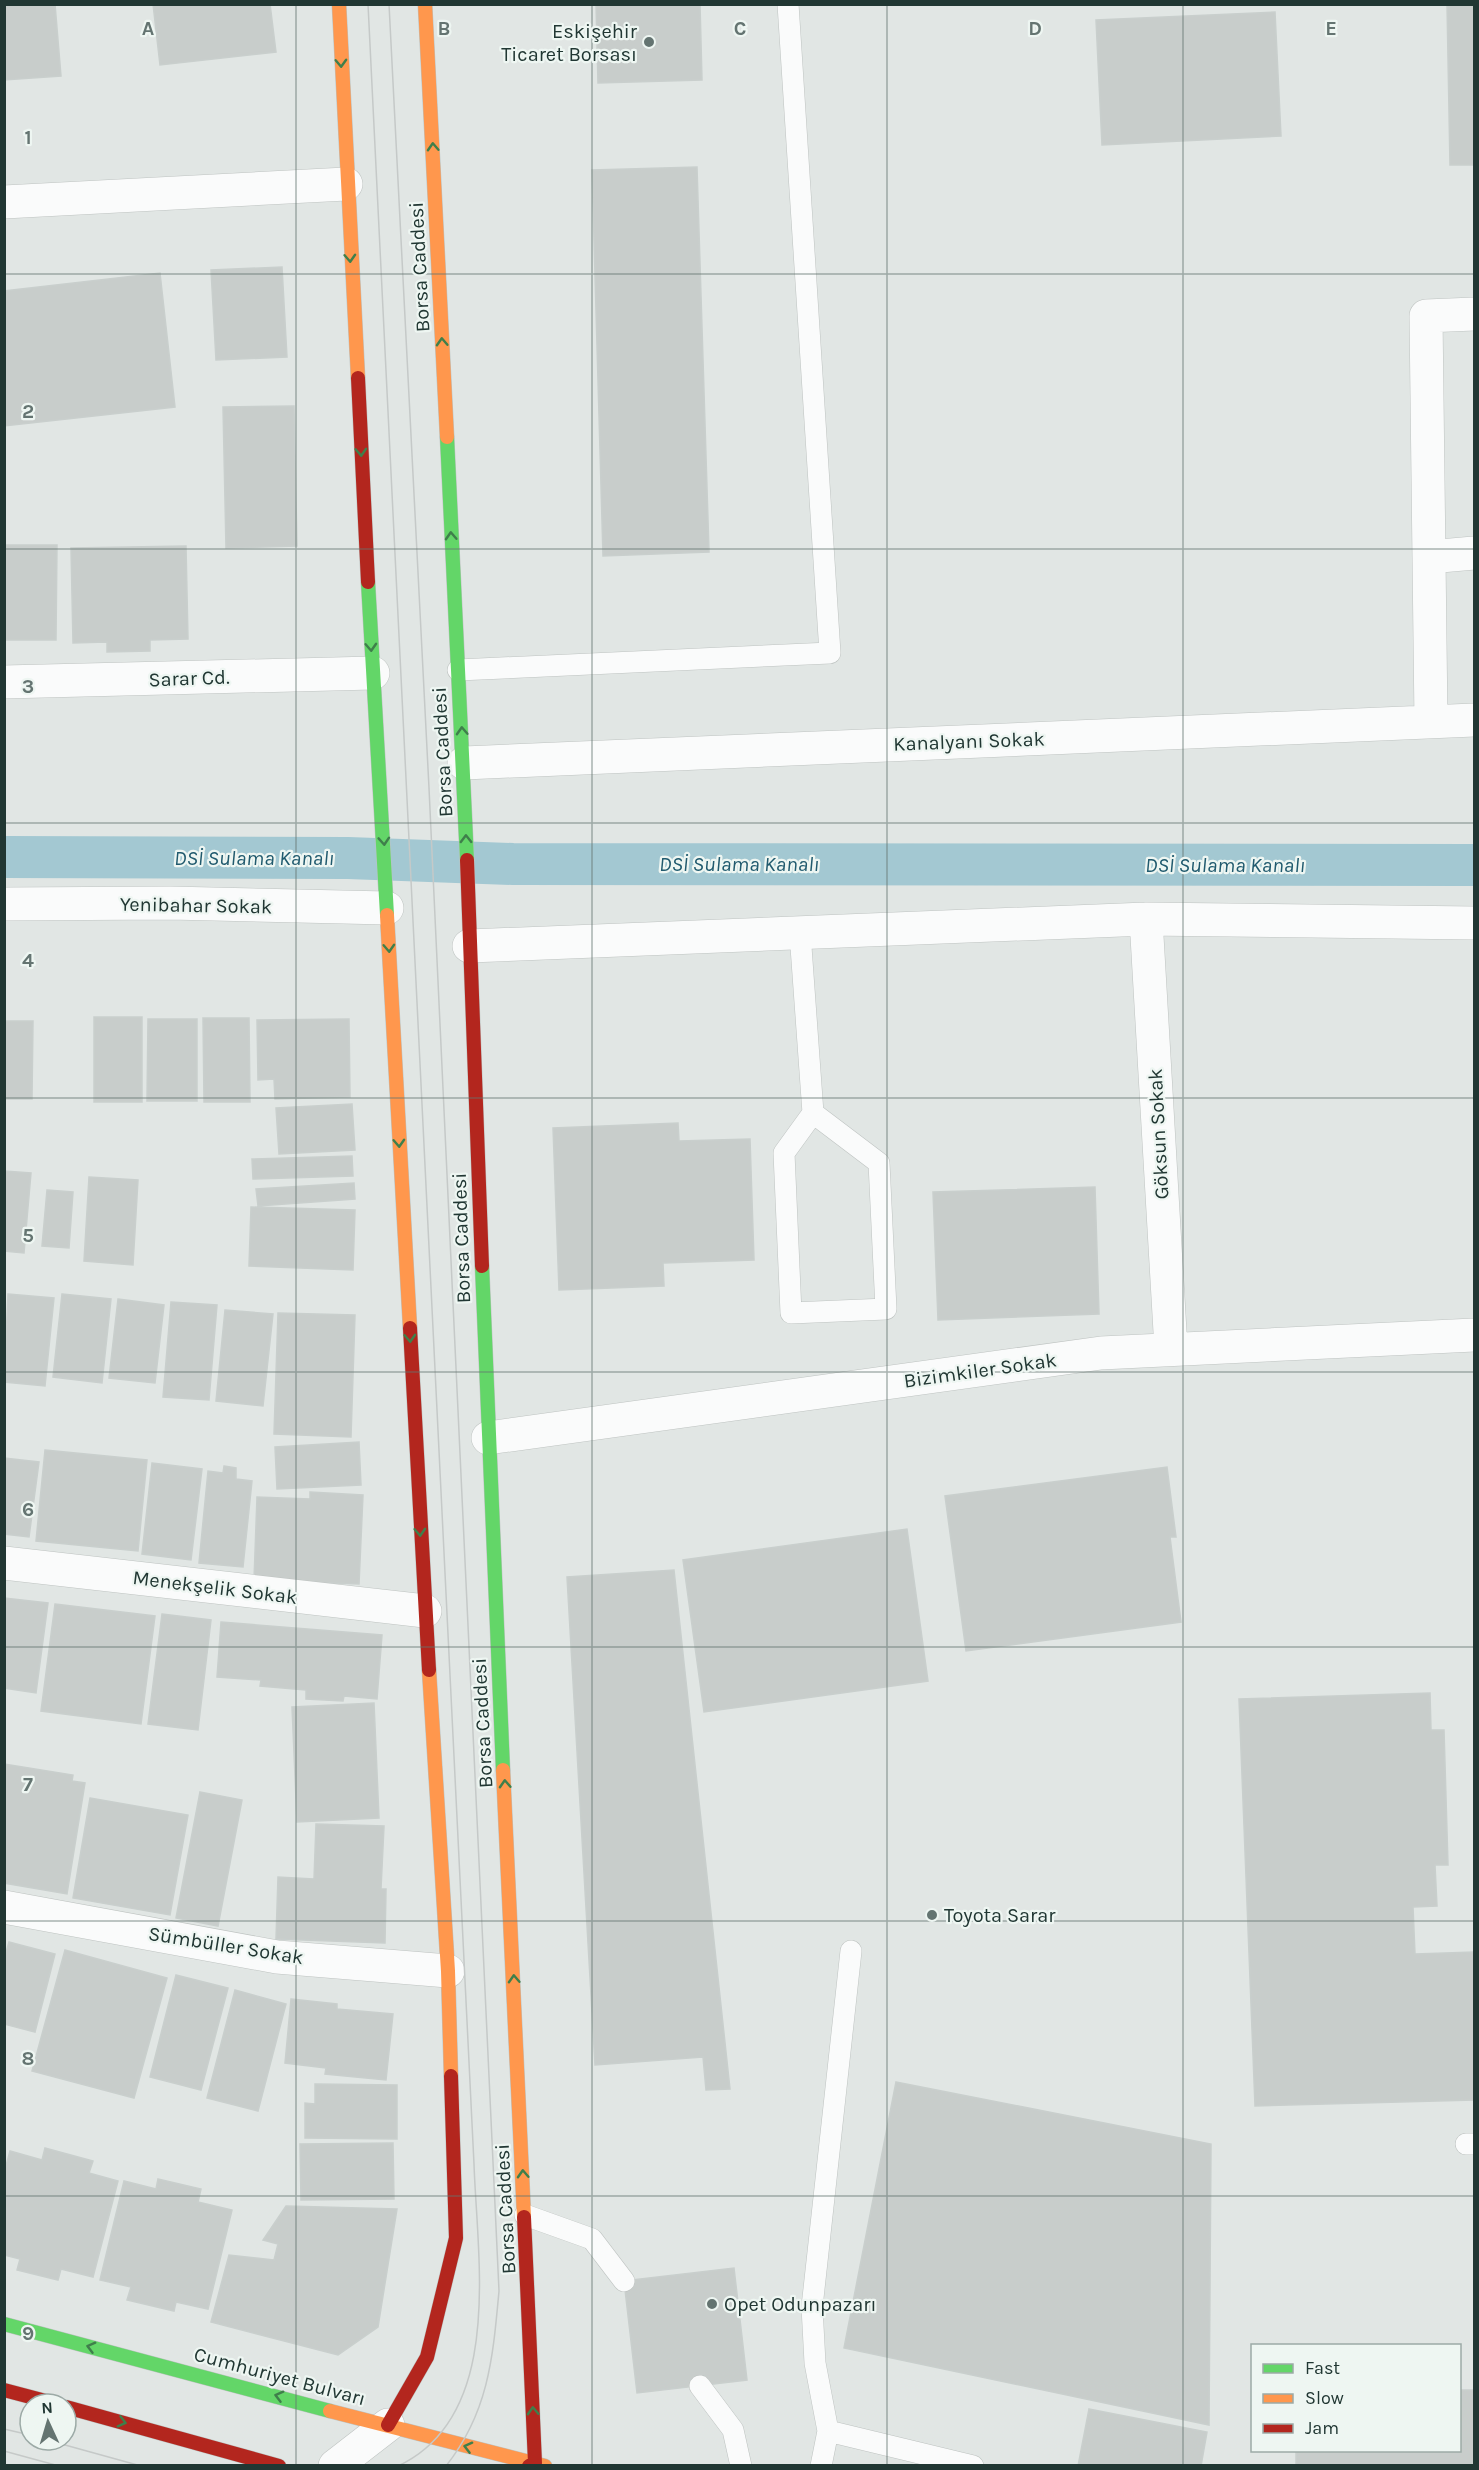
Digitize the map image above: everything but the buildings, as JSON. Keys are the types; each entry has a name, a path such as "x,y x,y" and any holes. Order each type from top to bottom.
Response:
{"main road":[{"path":"339,4 346,184 373,673 425,1611 448,1971 456,2238 427,2357 388,2425"},
{"name":"Borsa Caddesi","path":"425,4 464,776 488,1438 536,2465"},
{"name":"Cumhuriyet Bulvarı","path":"4,2324 536,2465"},
{"path":"78,2410 279,2466"}],"street":[{"path":"4,202 346,184"},
{"path":"1431,721 1426,316 1474,314"},
{"path":"1429,556 1474,553"},
{"name":"Sarar Cd.","path":"4,682 373,673"},
{"name":"Kanalyanı Sokak","path":"464,776 1474,720"},
{"name":"Yenibahar Sokak","path":"4,904 387,899"},
{"path":"469,946 1146,919 1474,923"},
{"name":"Göksun Sokak","path":"1146,919 1171,1349"},
{"name":"Bizimkiler Sokak","path":"488,1438 1101,1353 1474,1335"},
{"name":"Menekşelik Sokak","path":"4,1563 425,1611"},
{"name":"Sümbüller Sokak","path":"4,1907 277,1956 448,1971"},
{"path":"335,2466 388,2425"}],"lane":[{"path":"458,669 830,653 788,4"},
{"path":"800,933 813,1113 784,1153 791,1313 886,1309 879,1163 813,1113"},
{"path":"821,2466 828,2431 815,2363 812,2307 851,1951"},
{"path":"525,2215 592,2239 624,2280"},
{"path":"700,2386 733,2430 741,2466"},
{"path":"828,2431 973,2466"}],"waterway":[{"name":"DSİ Sulama Kanalı","path":"4,857 348,858 513,864 1474,865"}],"tram line":[{"path":"368,4 479,2288 477,2332 470,2373 455,2411 432,2443 398,2466"},
{"path":"389,4 429,788 499,2291 491,2361 480,2404 472,2425 446,2466"},
{"path":"4,2429 18,2432"},
{"path":"78,2449 141,2466"},
{"path":"4,2451 59,2466"}],"traffic: fast":[{"path":"447,437 467,860"},
{"path":"368,582 387,915"},
{"path":"482,1266 503,1770"},
{"path":"4,2324 330,2411"}],"traffic: slow":[{"path":"339,4 358,378"},
{"path":"425,4 447,437"},
{"path":"387,915 410,1328"},
{"path":"429,1670 448,1971 451,2076"},
{"path":"503,1770 524,2217"},
{"path":"330,2411 545,2466"}],"traffic: jam":[{"path":"358,378 368,582"},
{"path":"467,860 482,1266"},
{"path":"410,1328 429,1670"},
{"path":"388,2425 427,2357 456,2238 451,2076"},
{"path":"524,2217 535,2463 529,2466"},
{"path":"4,2390 18,2394"},
{"path":"78,2410 279,2466"}],"place":[{"name":"Eskişehir Ticaret Borsası","path":"649,42"},
{"name":"Toyota Sarar","path":"932,1915"},
{"name":"Opet Odunpazarı","path":"712,2304"}]}
